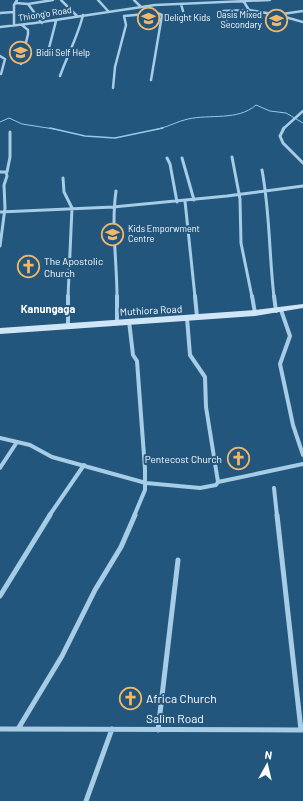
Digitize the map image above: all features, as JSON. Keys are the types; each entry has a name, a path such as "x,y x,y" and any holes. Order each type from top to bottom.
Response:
{"street":[{"path":"14,26 14,5 17,1 28,4 53,0"},
{"path":"61,0 77,16"},
{"path":"98,0 108,11"},
{"path":"134,0 140,6"},
{"path":"193,4 196,0"},
{"name":"Thiong'o Road","path":"0,27 56,21 77,16 140,6 270,0"},
{"path":"244,2 248,10"},
{"path":"28,4 42,23"},
{"path":"181,4 183,12"},
{"path":"113,88 115,67 126,25 124,16 116,10"},
{"path":"227,23 224,11 248,10 278,15 303,22"},
{"path":"278,15 303,11"},
{"path":"0,13 14,12"},
{"path":"124,16 157,13 162,15 151,80"},
{"path":"60,76 70,48 80,27 83,15"},
{"path":"49,48 56,21"},
{"path":"21,64 28,34 28,30 22,25"},
{"path":"0,56 5,59 1,74"},
{"path":"303,111 282,130 280,136 283,143 303,164"},
{"path":"0,246 4,185 10,157 10,132"},
{"path":"232,157 240,195 241,243 255,312"},
{"path":"167,158 170,164 176,202"},
{"path":"182,158 194,200"},
{"path":"262,170 266,191 271,272 279,310 287,324 290,336 280,364 293,425 303,455"},
{"path":"0,172 7,172"},
{"path":"63,178 64,192 72,208 68,272 68,326"},
{"path":"2,212 113,207 176,202 303,186"},
{"path":"116,192 113,207 113,231 116,270 117,322"},
{"path":"185,201 184,208 189,234 197,317"},
{"name":"Muthiora Road","path":"0,331 187,318 279,310 303,306"},
{"path":"187,318 190,355 205,377 206,407 218,482"},
{"path":"18,729 62,656 96,590 121,547 141,502 146,483 136,374 137,361 133,355 129,321"},
{"path":"0,438 30,445 52,457 146,483 200,488 216,485 218,482 303,464"},
{"path":"0,468 17,442"},
{"path":"0,596 56,505 84,465"},
{"path":"274,488 302,730"},
{"path":"158,730 178,560"},
{"name":"Salim Road","path":"0,729 302,730"},
{"path":"86,801 112,730"}],"waterway":[{"path":"158,129 188,119 241,113 256,105 270,111 286,113 303,123"},
{"path":"0,122 9,118 22,124 54,129"},
{"path":"50,128 85,136 115,138 163,128"}],"place":[{"name":"Delight Kids","path":"149,18"},
{"name":"Oasis Mixed Secondary","path":"277,20"},
{"name":"Bidii Self Help","path":"20,53"},
{"name":"Kids Emporwment Centre","path":"113,234"},
{"name":"The Apostolic Church","path":"29,267"},
{"name":"Pentecost Church","path":"238,459"},
{"name":"Africa Church","path":"131,699"}],"district":[{"name":"Kanungaga","path":"48,309"}]}
